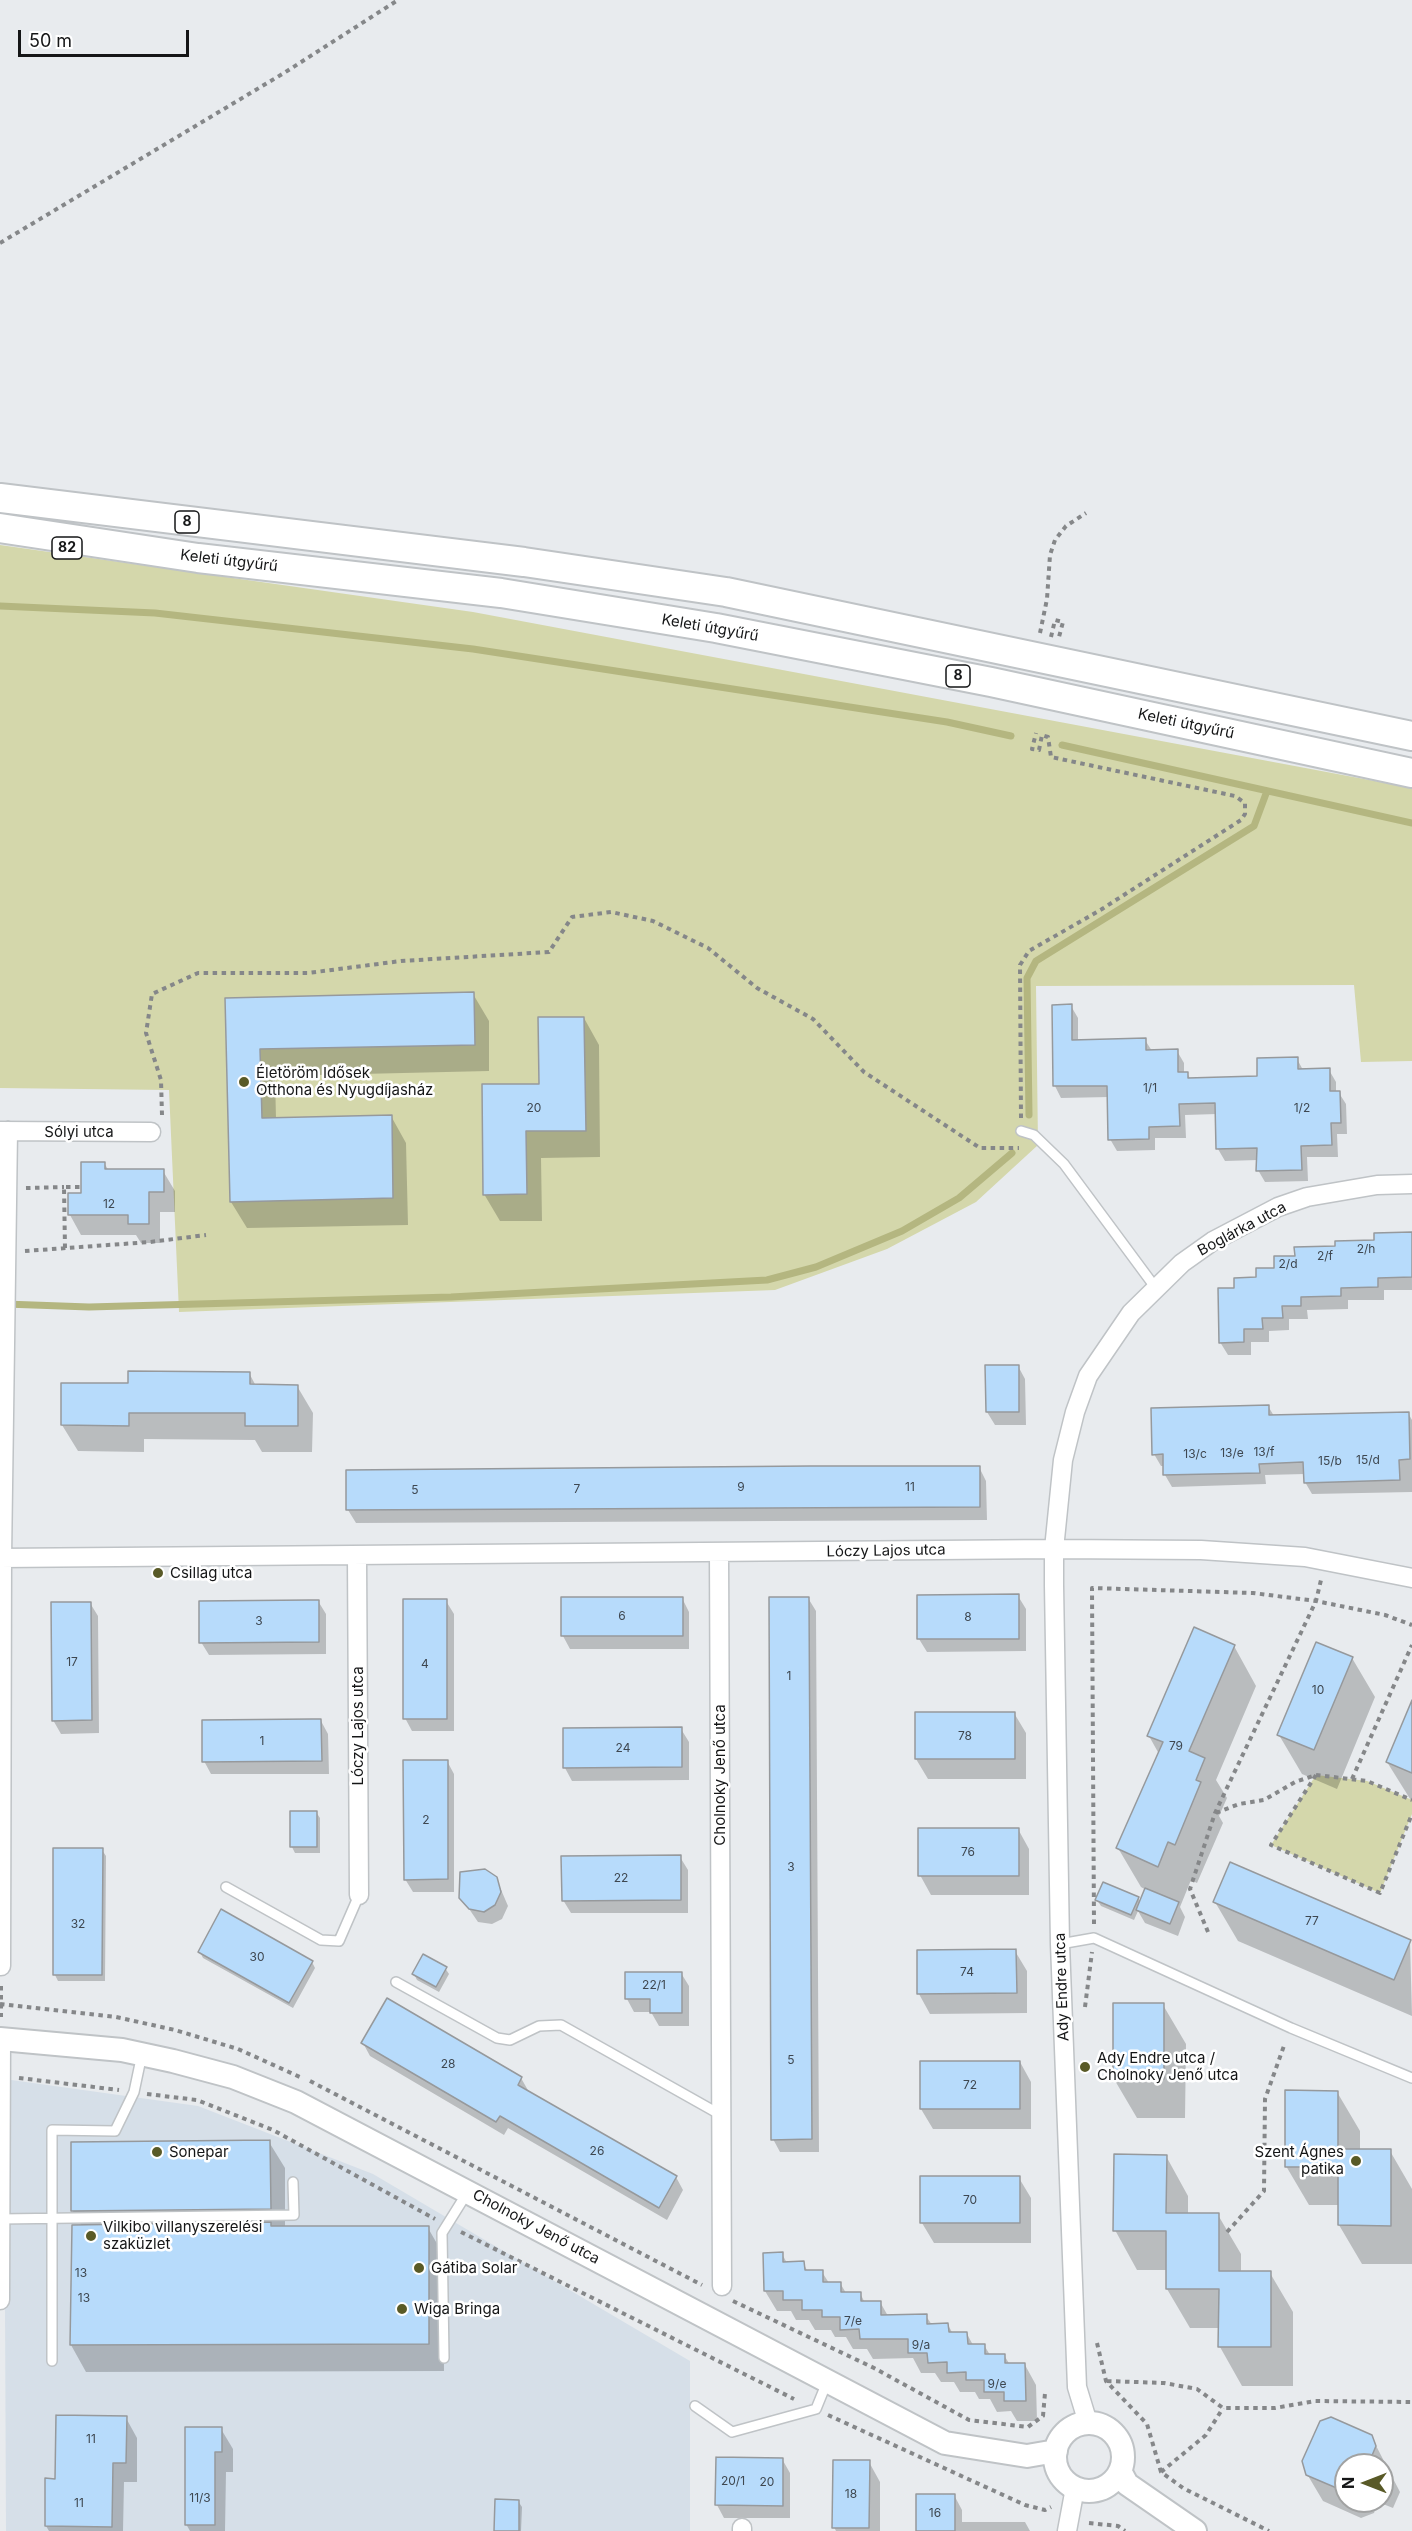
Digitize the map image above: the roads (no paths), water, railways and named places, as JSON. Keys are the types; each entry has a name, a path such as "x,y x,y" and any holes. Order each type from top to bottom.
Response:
{"main road":[{"name":"8","path":"0,498 66,508 524,562 726,592 1412,736"},
{"name":"Keleti útgyűrű","path":"0,528 198,558 501,593 716,628 991,682 1412,773"},
{"name":"82","path":"0,547 133,548"}],"street":[{"name":"Sólyi utca","path":"1,1558 7,1188 4,1131 156,1129"},
{"name":"Boglárka utca","path":"1054,1549 1063,1460 1075,1412 1088,1376 1119,1330 1155,1287 1213,1241 1278,1207 1341,1189 1412,1184"},
{"name":"Lóczy Lajos utca","path":"1,1558 357,1557 1054,1549 1201,1550 1325,1561 1412,1578"},
{"name":"Ady Endre utca","path":"1054,1549 1060,1944 1077,2386 1088,2423"},
{"name":"Cholnoky Jenő utca","path":"718,1552 722,2286"},
{"name":"Lóczy Lajos utca","path":"357,1557 359,1895"},
{"path":"0,1966 1,1558"},
{"path":"0,2039 0,2300"},
{"name":"Cholnoky Jenő utca","path":"0,2039 142,2054 233,2077 296,2102 945,2443 1027,2456 1056,2451"},
{"path":"1120,2471 1106,2486 1096,2490 1075,2488 1057,2469 1056,2451 1067,2431 1088,2423 1110,2430 1122,2449 1120,2471 1127,2484 1195,2531"},
{"path":"1069,2522 1075,2488"}],"lane":[{"path":"1021,1131 1034,1135 1064,1164 1155,1287"},
{"path":"226,1887 321,1940 339,1941 359,1895"},
{"path":"1060,1944 1094,1938 1291,2028 1412,2078"},
{"path":"396,1982 497,2038 510,2040 539,2026 561,2025 721,2115"},
{"path":"52,2361 52,2130 115,2131 134,2092 142,2054"},
{"path":"0,2219 294,2215 293,2182"},
{"path":"444,2358 442,2233 468,2191"},
{"path":"695,2406 732,2432 816,2409 828,2380"}],"waterway":[{"path":"0,606 155,613 473,649 947,722 1011,736"},
{"path":"1062,745 1412,823"},
{"path":"1029,1115 1027,978 1036,961 1254,826 1267,791"},
{"path":"5,1304 89,1307 451,1297 767,1280 816,1267 902,1231 959,1198 1012,1153"}],"place":[{"name":"Életöröm Idősek Otthona és Nyugdíjasház","path":"244,1082"},
{"name":"Csillag utca","path":"158,1573"},
{"name":"Ady Endre utca / Cholnoky Jenő utca","path":"1085,2067"},
{"name":"Sonepar","path":"157,2152"},
{"name":"Szent Ágnes patika","path":"1356,2161"},
{"name":"Vilkibo villanyszerelési szaküzlet","path":"91,2236"},
{"name":"Gátiba Solar","path":"419,2268"},
{"name":"Wiga Bringa","path":"402,2309"}]}
